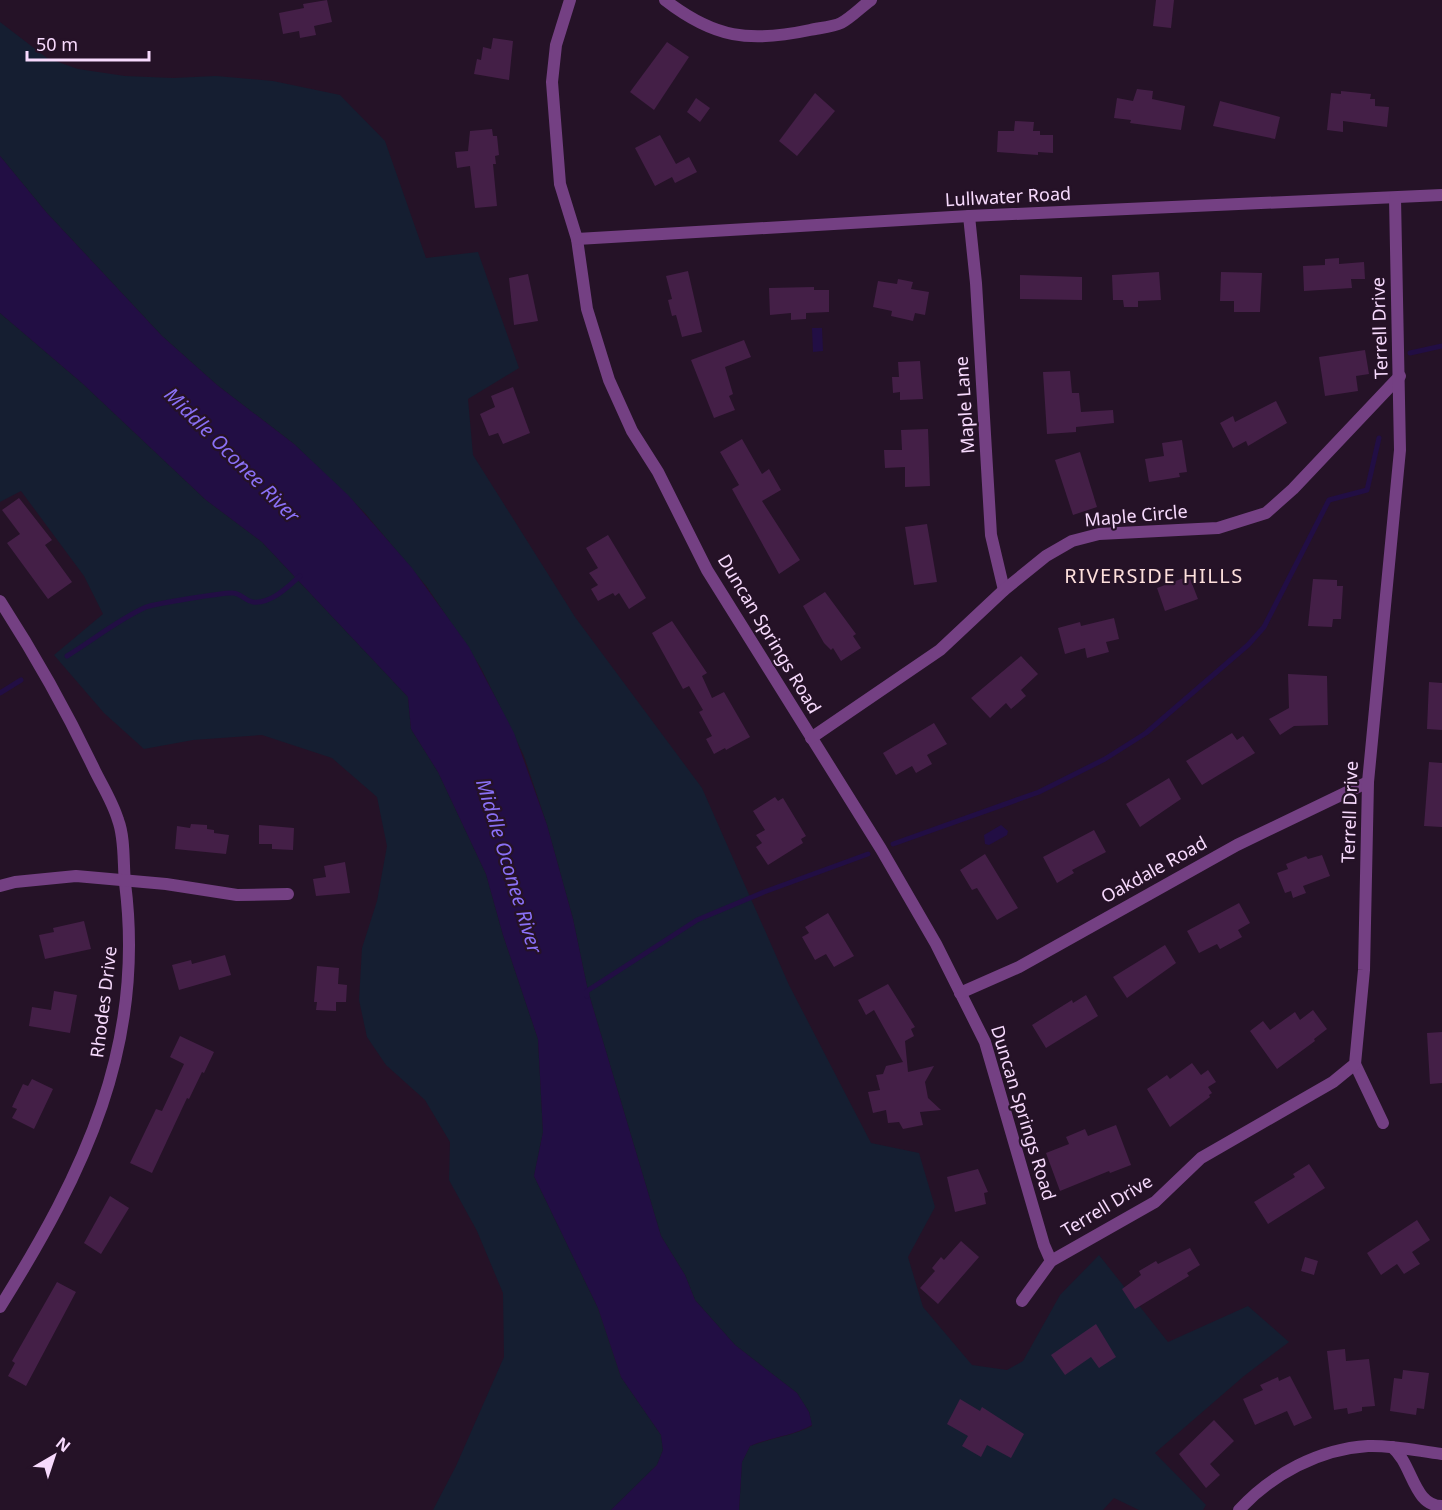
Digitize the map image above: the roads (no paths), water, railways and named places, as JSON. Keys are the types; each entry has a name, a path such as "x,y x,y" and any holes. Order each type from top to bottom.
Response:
{"street":[{"name":"Duncan Springs Road","path":"570,0 556,45 552,82 560,184 577,239 583,292 598,351 632,431 658,472 707,570 881,849 936,944 985,1042 1044,1245 1051,1260"},
{"path":"665,0 692,21 726,34 762,36 795,33 840,24 871,0"},
{"name":"Lullwater Road","path":"577,239 969,216 1442,195"},
{"name":"Terrell Drive","path":"1051,1260 1155,1202 1201,1158 1333,1082 1355,1064 1364,970 1368,782 1400,450 1395,198"},
{"name":"Maple Lane","path":"969,216 991,535 1004,590"},
{"name":"Maple Circle","path":"811,738 940,651 1004,590 1046,556 1072,541 1099,534 1218,528 1266,513 1293,489 1400,376"},
{"name":"Rhodes Drive","path":"0,601 54,690 119,821 130,917 131,965 113,1070 88,1144 65,1198 0,1306"},
{"name":"Oakdale Road","path":"960,993 1019,966 1237,845 1368,782"},
{"path":"0,886 76,876 166,884 237,895 288,894"},
{"path":"1355,1064 1383,1123"},
{"path":"1022,1301 1051,1260"},
{"path":"1392,1447 1406,1461 1420,1495 1432,1504 1442,1506"},
{"path":"1239,1510 1272,1480 1309,1460 1348,1448 1392,1447 1442,1454"}],"water":[{"name":"Middle Oconee River","path":"0,156 46,212 162,336 217,385 294,444 348,495 412,568 469,647 514,733 547,825 573,919 588,991 661,1236 685,1275 695,1300 735,1345 797,1393 809,1412 812,1425 797,1432 750,1446 742,1462 739,1510 611,1510 657,1465 663,1450 661,1435 621,1377 598,1308 534,1176 543,1132 538,1039 503,935 486,874 438,772 411,729 408,697 262,542 206,500 82,383 0,313"},
{"path":"812,328 822,328 823,351 813,352"},
{"path":"1001,825 1008,831 1007,835 989,845 985,844 984,835"}],"waterway":[{"path":"1410,353 1442,346"},
{"path":"893,844 1039,792 1105,759 1146,733 1248,645 1264,627 1329,500 1367,490 1379,438"},
{"path":"67,656 146,607 227,593 236,593 250,601 260,602 273,598 300,576"},
{"path":"0,693 21,680"},
{"path":"587,996 587,991 697,920 764,892 868,854"}],"district":[{"name":"RIVERSIDE HILLS","path":"1154,576"}]}
